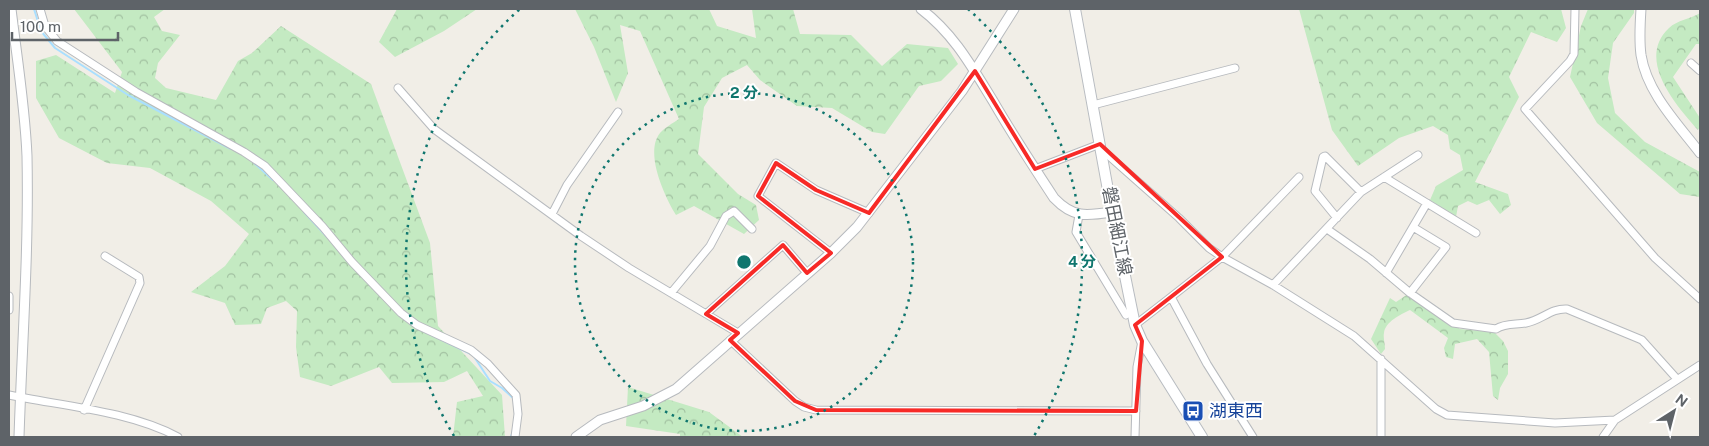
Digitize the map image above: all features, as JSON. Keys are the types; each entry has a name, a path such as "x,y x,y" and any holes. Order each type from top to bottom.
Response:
{"main road":[{"name":"磐田細江線","path":"1075,9 1112,212 1135,325 1142,341 1202,437"}],"street":[{"path":"11,9 27,154 28,205 19,437"},
{"path":"40,9 45,26 57,41 129,88 244,152 265,166 402,313 417,325 471,350 482,359 516,395 518,414 515,437"},
{"path":"921,9 943,27 961,48 1054,198 1066,210 1079,215 1112,212"},
{"path":"576,437 600,420 643,406 676,389 830,253 869,213 975,71 1014,9"},
{"path":"1575,9 1574,54 1570,61 1525,109 1656,258 1700,299"},
{"path":"1641,9 1641,54 1644,69 1661,101 1700,153"},
{"path":"1691,63 1700,71"},
{"path":"1093,105 1235,68"},
{"path":"398,88 434,129 629,268 738,333"},
{"path":"552,214 568,185 618,112"},
{"path":"1035,169 1101,146 1209,248 1354,336 1436,409 1447,415 1555,422 1615,420"},
{"path":"1273,286 1361,192 1418,155"},
{"path":"1337,218 1315,192 1322,157 1325,156 1361,192"},
{"path":"830,253 758,196 776,163 816,190 869,213"},
{"path":"1135,325 1222,257 1299,177"},
{"path":"1384,177 1476,233"},
{"path":"1386,273 1427,203"},
{"path":"671,293 710,246 726,216 734,211 752,229"},
{"path":"1079,215 1076,232 1126,315"},
{"path":"1410,294 1446,247 1413,227"},
{"path":"1327,229 1386,273 1410,294 1453,323 1496,329 1501,325 1529,322 1557,308 1567,309 1642,340 1677,379"},
{"path":"706,314 783,245 808,273"},
{"path":"84,410 140,283 139,276 105,256"},
{"path":"9,296 9,310"},
{"path":"1171,297 1208,364 1253,437"},
{"path":"730,340 795,400 804,407 816,410 1136,411"},
{"path":"1135,437 1137,367 1142,341"},
{"path":"1381,359 1382,437"},
{"path":"1603,437 1615,420 1700,365"},
{"path":"9,395 139,421 178,437"}],"highlighted area":[{"path":"975,71 1035,169 1100,144 1222,257 1135,325 1142,341 1136,411 816,410 795,401 730,340 738,333 706,314 783,245 807,273 831,253 758,196 776,163 816,190 869,213"}],"green space":[{"path":"74,9 165,9 154,17 162,31 180,35 158,63 155,78 166,88 216,100 238,61 252,53 281,26 371,84 430,243 438,326 502,395 505,437 453,437 457,402 483,396 467,371 444,382 392,383 379,367 331,386 300,377 296,347 297,311 286,301 267,308 261,324 235,325 225,303 191,292 225,266 249,234 211,201 150,168 107,163 59,138 36,98 36,61 56,55 115,93 122,72"},
{"path":"397,9 477,9 444,31 395,57 379,42"},
{"path":"575,9 709,9 717,26 756,38 752,9 793,9 800,34 851,35 882,66 907,44 948,48 958,64 941,81 919,86 885,134 872,132 832,108 797,106 760,80 747,65 722,78 704,107 698,154 738,194 756,205 759,220 744,234 694,206 676,215 658,175 654,152 660,133 679,119 640,31 620,25 628,73 616,102 594,47"},
{"path":"1299,9 1561,9 1566,28 1557,42 1531,32 1509,77 1519,97 1475,182 1508,194 1511,205 1500,214 1489,200 1477,205 1468,201 1458,206 1456,217 1430,200 1436,186 1463,170 1460,155 1450,149 1448,135 1433,126 1399,138 1358,166 1332,130"},
{"path":"1588,9 1634,9 1634,13 1613,43 1608,78 1615,113 1645,142 1700,172 1700,197 1680,194 1597,123 1570,77 1581,26"},
{"path":"1700,13 1700,44 1696,44 1673,77 1700,118 1698,130 1679,107 1662,81 1656,53 1660,40 1669,28"},
{"path":"1408,294 1460,329 1494,332 1503,341 1508,351 1508,374 1500,388 1498,400 1493,396 1489,352 1477,339 1455,344 1453,359 1446,357 1444,348 1448,338 1410,310 1387,325 1384,335 1385,349 1381,354 1371,339 1390,298 1396,302"},
{"path":"628,387 709,412 743,437 680,437 680,434 626,426"}],"waterway":[{"path":"34,9 41,31 55,48 128,95 231,149"},
{"path":"254,163 273,180"},
{"path":"304,212 328,238"},
{"path":"417,328 473,355 490,381 502,388 513,398"},
{"path":"511,437 513,430"}],"place":[{"name":"湖東西","path":"1193,411"}]}
